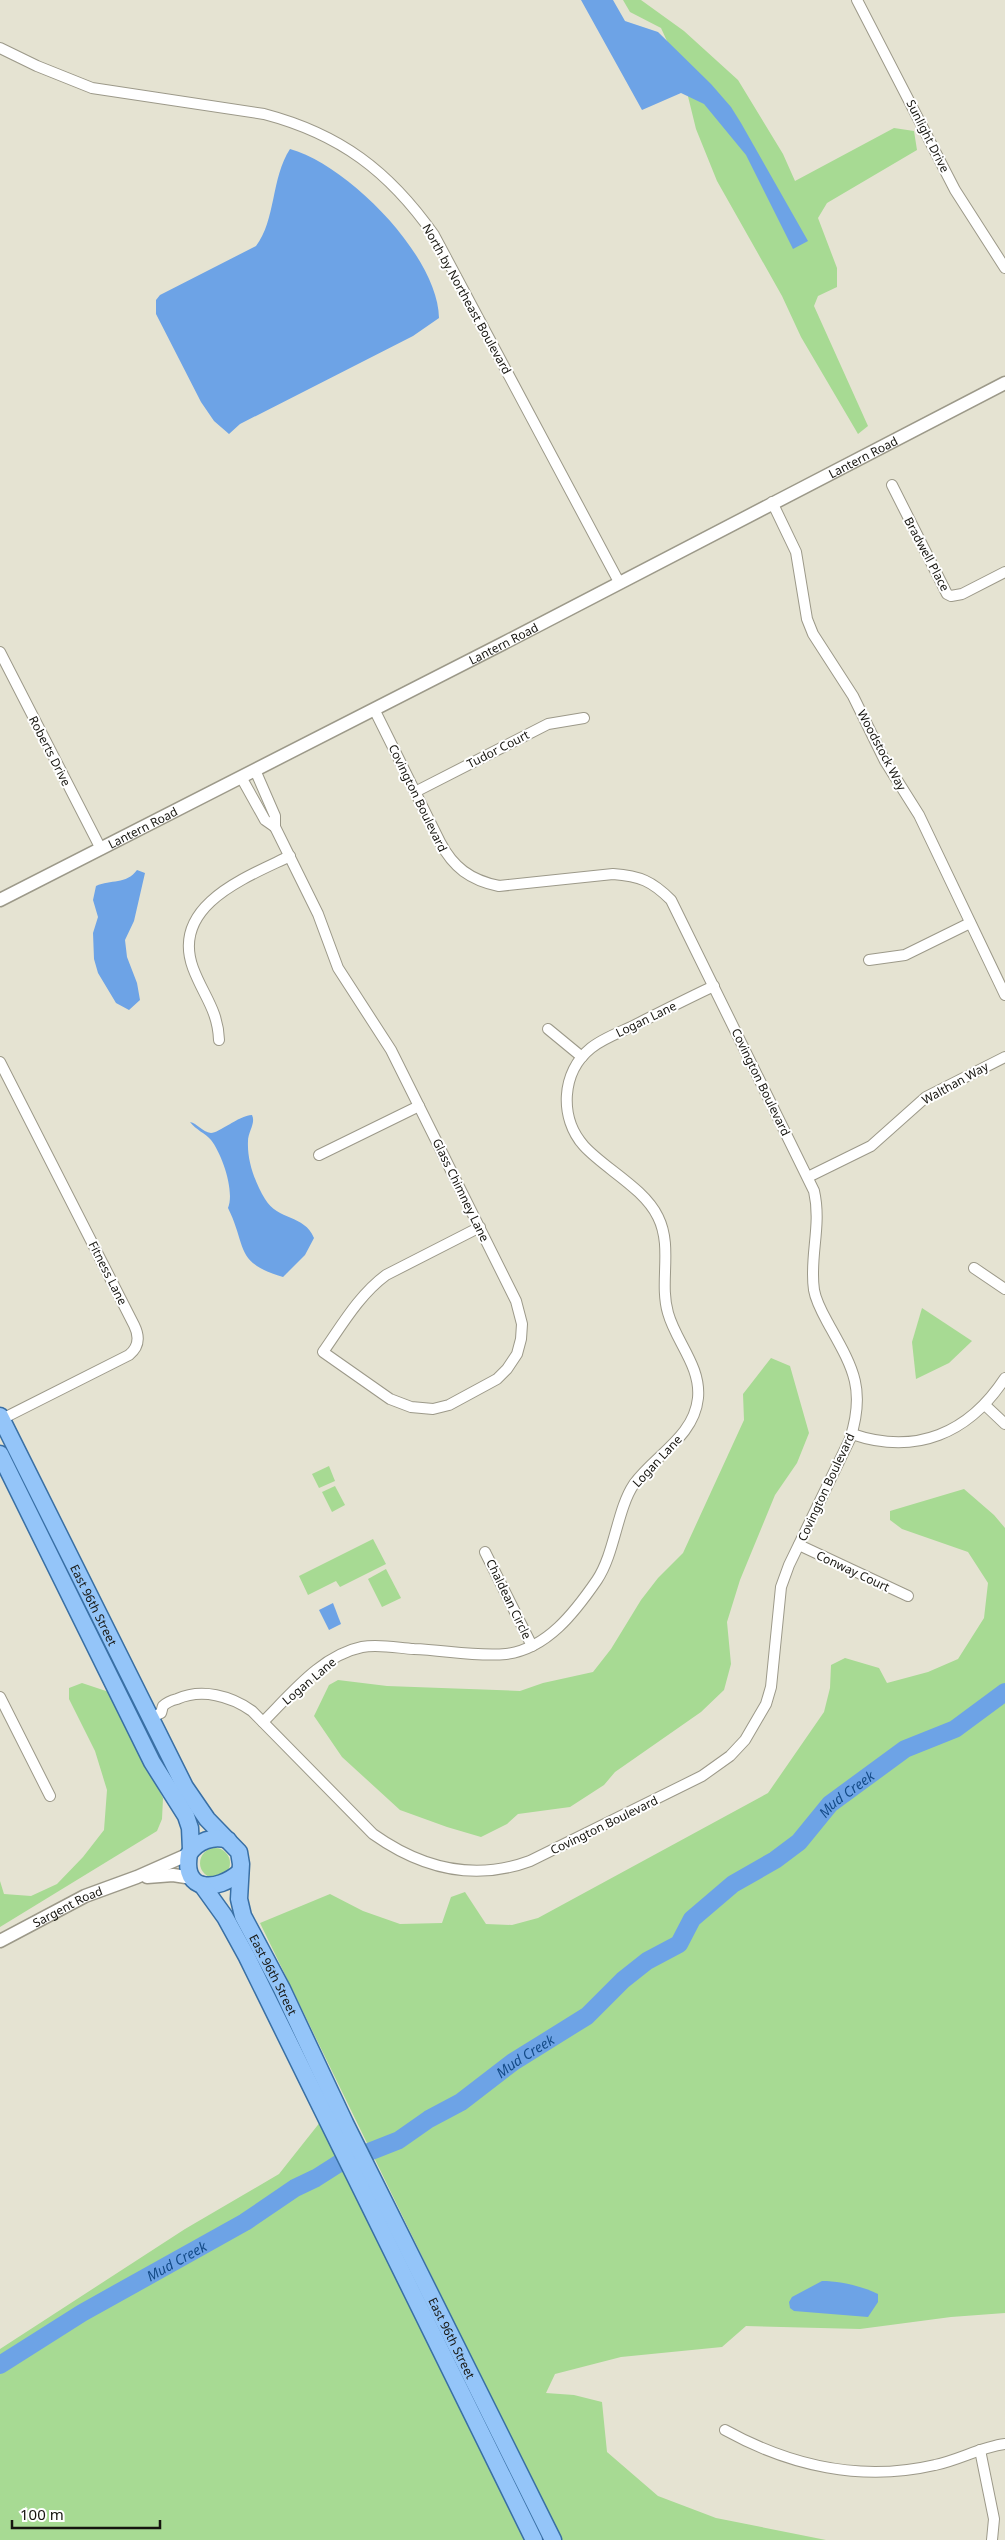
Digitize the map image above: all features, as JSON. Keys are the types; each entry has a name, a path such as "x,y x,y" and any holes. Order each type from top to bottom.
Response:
{"main road":[{"name":"East 96th Street","path":"0,1418 142,1703 156,1712 191,1797 207,1819 237,1849 241,1856 239,1896 241,1911 282,1989 339,2126"},
{"name":"East 96th Street","path":"0,1454 158,1774 186,1816 190,1828 188,1867 197,1882 228,1922 339,2126 534,2540"},
{"path":"96,1651 119,1679 138,1716 144,1719 156,1712"},
{"path":"190,1852 200,1843 215,1837 228,1840"},
{"path":"197,1882 223,1885 240,1872"},
{"name":"East 96th Street","path":"370,2189 553,2540"}],"street":[{"name":"Sunlight Drive","path":"857,0 955,190 1005,268"},
{"name":"North by Northeast Boulevard","path":"0,48 92,88 264,114 282,119 329,137 374,166 411,204 434,235 619,582"},
{"name":"Lantern Road","path":"0,900 1005,383"},
{"name":"Bradwell Place","path":"892,485 947,594 951,596 962,594 1005,572"},
{"name":"Woodstock Way","path":"772,502 796,552 810,627 853,696 885,760 919,815 1005,995"},
{"name":"Roberts Drive","path":"0,652 101,849"},
{"name":"Covington Boulevard","path":"156,1712 181,1697 210,1694 241,1703 263,1722 369,1830 393,1848 421,1862 454,1870 487,1871 515,1866 702,1776 730,1756 745,1740 766,1704 771,1687 781,1587 852,1434 858,1409 857,1383 854,1370 823,1314 814,1290 818,1219 814,1191 671,900 645,879 613,874 508,885 486,883 460,870 448,858 374,709"},
{"name":"Tudor Court","path":"415,792 548,724 584,718"},
{"name":"Glass Chimney Lane","path":"255,770 275,816 275,827 318,914 338,968 391,1050 420,1106 480,1227 516,1301 522,1324 517,1354 507,1369 497,1379 449,1405 421,1409 390,1399 323,1352 359,1300 374,1284 386,1275 480,1227"},
{"name":"Glass Chimney Lane","path":"241,777 265,820 275,827"},
{"path":"219,1040 216,1017 193,968 191,956 192,930 196,919 220,892 290,856"},
{"path":"869,960 905,955 970,923"},
{"name":"Logan Lane","path":"263,1722 326,1663 362,1647 505,1654 532,1646 550,1635 560,1626 595,1582 605,1566 631,1489 686,1430 695,1413 698,1393 695,1372 667,1311 664,1233 657,1214 648,1202 586,1148 570,1125 567,1113 568,1088 571,1076 582,1057 603,1041 714,986"},
{"path":"548,1029 582,1057"},
{"name":"Walthan Way","path":"808,1177 872,1146 926,1097 1005,1057"},
{"name":"Fitness Lane","path":"0,1062 134,1326 138,1339 134,1350 129,1355 0,1418"},
{"path":"319,1155 420,1106"},
{"path":"974,1268 1005,1289"},
{"path":"852,1434 885,1442 916,1442 950,1430 972,1417 986,1405 1005,1378"},
{"path":"986,1405 1005,1424"},
{"name":"Conway Court","path":"799,1545 908,1596"},
{"name":"Chaldean Circle","path":"485,1552 532,1646"},
{"path":"0,1697 50,1796"},
{"name":"Sargent Road","path":"0,1941 85,1896 137,1877 190,1852"},
{"name":"Sargent Road","path":"137,1877 172,1875 197,1882"},
{"path":"726,2430 757,2447 776,2454 830,2469 852,2472 915,2469 1005,2444"},
{"path":"980,2450 994,2519 992,2540"}],"green space":[{"path":"623,0 641,0 684,31 738,80 783,154 795,181 894,128 914,131 917,150 827,203 818,218 837,268 837,287 818,296 814,306 868,426 858,434 801,337 782,296 717,181 696,129 683,76 661,28 630,12"},
{"path":"922,1308 972,1341 949,1363 916,1379 912,1342"},
{"path":"771,1358 790,1366 809,1433 797,1463 775,1495 740,1580 727,1622 731,1664 724,1690 701,1712 615,1772 604,1785 570,1807 518,1814 507,1824 481,1837 400,1810 342,1757 314,1716 329,1685 338,1680 387,1686 520,1691 543,1683 593,1672 611,1649 641,1600 658,1578 683,1553 744,1420 743,1394"},
{"path":"329,1466 335,1481 319,1488 312,1474"},
{"path":"335,1486 345,1505 332,1512 322,1492"},
{"path":"964,1489 994,1515 1005,1528 1005,2313 951,2317 860,2329 746,2326 722,2347 621,2357 555,2374 546,2393 574,2395 602,2402 607,2452 658,2496 716,2518 826,2540 560,2540 260,1923 330,1894 363,1911 400,1924 442,1923 451,1897 465,1892 486,1924 512,1925 538,1918 768,1793 824,1712 830,1688 831,1665 845,1658 879,1668 887,1683 928,1672 958,1659 984,1618 988,1583 968,1552 902,1529 890,1520 890,1511"},
{"path":"373,1539 386,1564 340,1587 336,1581 308,1595 299,1576"},
{"path":"386,1569 401,1598 382,1607 368,1579"},
{"path":"82,1683 109,1692 163,1798 162,1819 157,1831 0,1927 0,1881 4,1894 31,1896 57,1884 83,1857 104,1830 107,1790 95,1751 69,1699 69,1688"},
{"path":"215,1848 221,1849 229,1857 229,1869 221,1877 215,1878 209,1877 201,1869 200,1863 201,1857 209,1849"},
{"path":"321,2121 526,2540 0,2540 0,2349 185,2229 279,2174"}],"water":[{"path":"581,0 613,0 625,21 658,32 711,84 731,107 741,123 808,241 793,249 746,155 704,104 681,93 642,110"},
{"path":"290,149 313,158 338,173 386,216 407,242 423,268 435,294 439,318 413,336 240,424 229,434 214,421 201,402 156,314 156,300 160,295 256,246 267,224 279,173"},
{"path":"137,870 145,873 134,921 125,940 127,957 137,983 140,1000 129,1010 116,1003 98,973 94,959 93,933 98,917 93,900 96,886 123,880 133,875"},
{"path":"252,1115 253,1121 249,1134 248,1149 252,1171 261,1192 270,1206 304,1225 310,1230 314,1238 305,1255 283,1277 256,1266 244,1251 228,1208 230,1201 229,1183 223,1163 211,1140 190,1122 211,1133 241,1118"},
{"path":"333,1603 341,1624 329,1630 319,1610"},
{"path":"822,2281 850,2284 872,2291 878,2294 878,2302 868,2317 794,2311 790,2308 789,2302 792,2297"}],"waterway":[{"name":"Mud Creek","path":"0,2365 82,2313 245,2222 295,2188 316,2178 338,2164 399,2140 429,2119 461,2102 513,2062 587,2016 623,1980 647,1961 679,1944 692,1919 733,1884 775,1860 799,1842 830,1804 905,1749 955,1729 1005,1692"}]}
